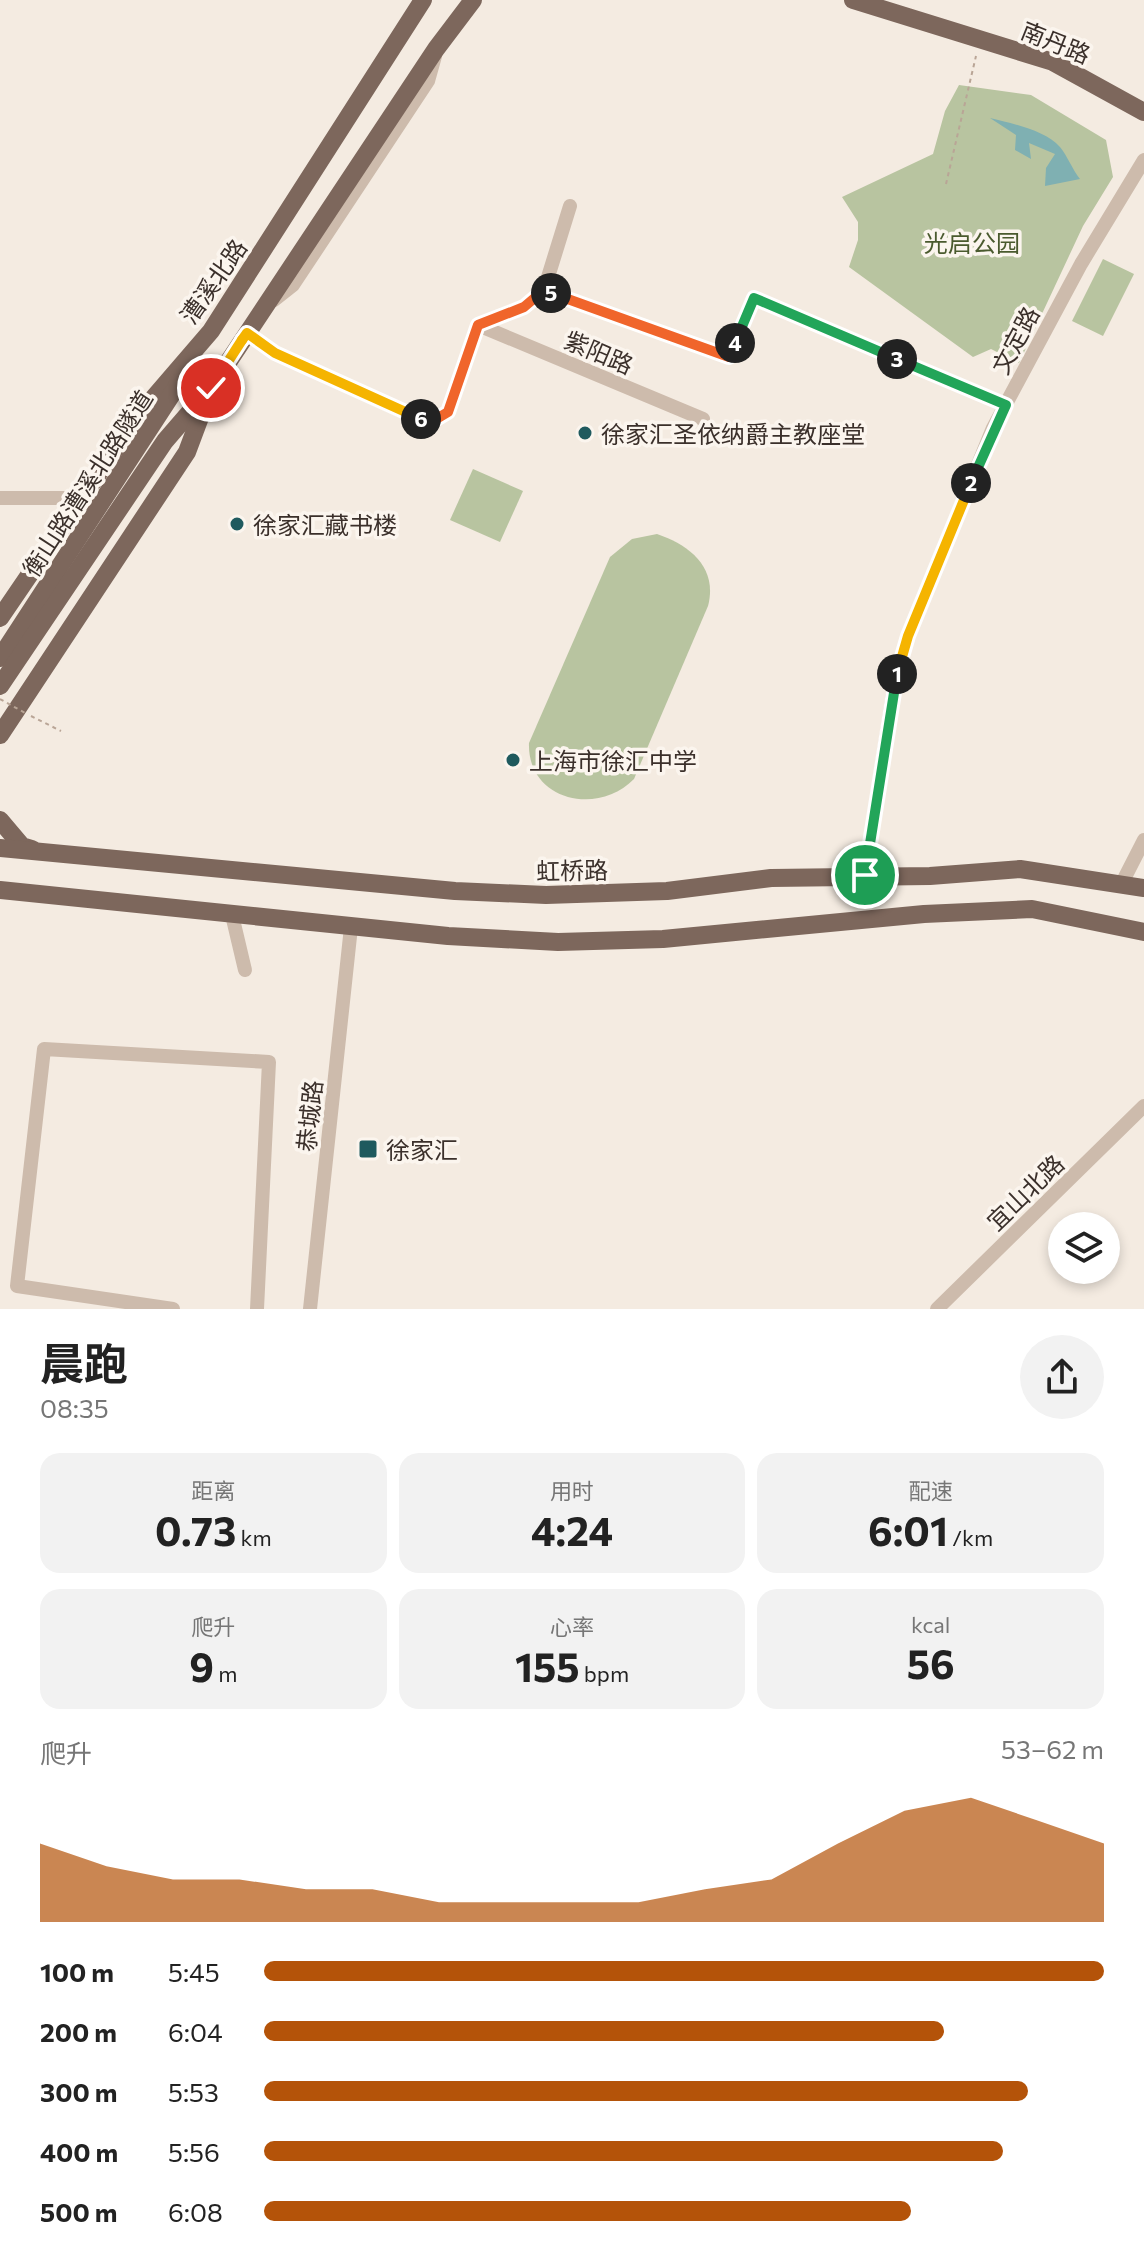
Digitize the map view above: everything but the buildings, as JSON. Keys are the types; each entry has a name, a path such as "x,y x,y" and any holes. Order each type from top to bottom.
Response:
{"main road":[{"name":"漕溪北路","path":"0,618 137,417 211,331 423,0"},
{"path":"0,735 187,452 211,388 436,49 473,0"},
{"name":"南丹路","path":"853,0 1053,62 1144,112"},
{"name":"衡山路漕溪北路隧道","path":"0,658 151,431 211,331"},
{"name":"衡山路漕溪北路隧道","path":"0,686 165,441 211,388"},
{"path":"0,820 22,846 42,851"},
{"name":"虹桥路","path":"0,848 455,891 546,895 667,891 771,878 930,876 1020,869 1144,888"},
{"path":"2,892 351,927 558,942 663,939 924,914 1032,909 1144,932"}],"street":[{"name":"文定路","path":"865,875 895,681 908,636 1006,405 1081,264 1144,160"},
{"path":"247,333 275,353 415,417 433,421 448,412 478,325 524,307 544,290 570,206"},
{"path":"544,290 729,357 754,298 1006,405"},
{"name":"紫阳路","path":"478,325 703,419"},
{"path":"0,498 79,498"},
{"path":"1122,883 1144,840"},
{"path":"232,915 245,970"},
{"name":"恭城路","path":"310,1309 351,927"},
{"path":"173,1309 17,1286 44,1049 269,1062 257,1309"},
{"name":"宜山北路","path":"937,1309 1144,1106"}],"path":[{"path":"946,184 980,39"},
{"path":"0,699 61,731"}],"green space":[{"name":"光启公园","path":"959,85 1031,95 1106,140 1113,177 1083,226 1019,363 991,349 973,357 849,267 858,240 858,222 842,197 933,154 945,111"},
{"path":"1103,259 1134,274 1103,336 1072,321"},
{"path":"473,469 523,491 500,542 450,520"},
{"path":"657,534 680,545 699,560 709,580 708,606 634,779 619,791 602,797 567,797 539,778 531,762 529,743 610,557 632,539"}],"water":[{"path":"990,118 1027,128 1054,141 1080,179 1045,186 1046,168 1055,154 1029,143 1031,159 1015,150 1016,135"}],"place":[{"name":"徐家汇圣依纳爵主教座堂","path":"585,433"},
{"name":"徐家汇藏书楼","path":"237,524"},
{"name":"上海市徐汇中学","path":"513,760"},
{"name":"徐家汇","path":"368,1149"}],"route":[{"path":"211,388 247,333 275,353 415,417 433,421 448,412 478,325 524,307 544,290 729,357 754,298 1006,405 993,428 908,636 895,681 865,875"}]}
